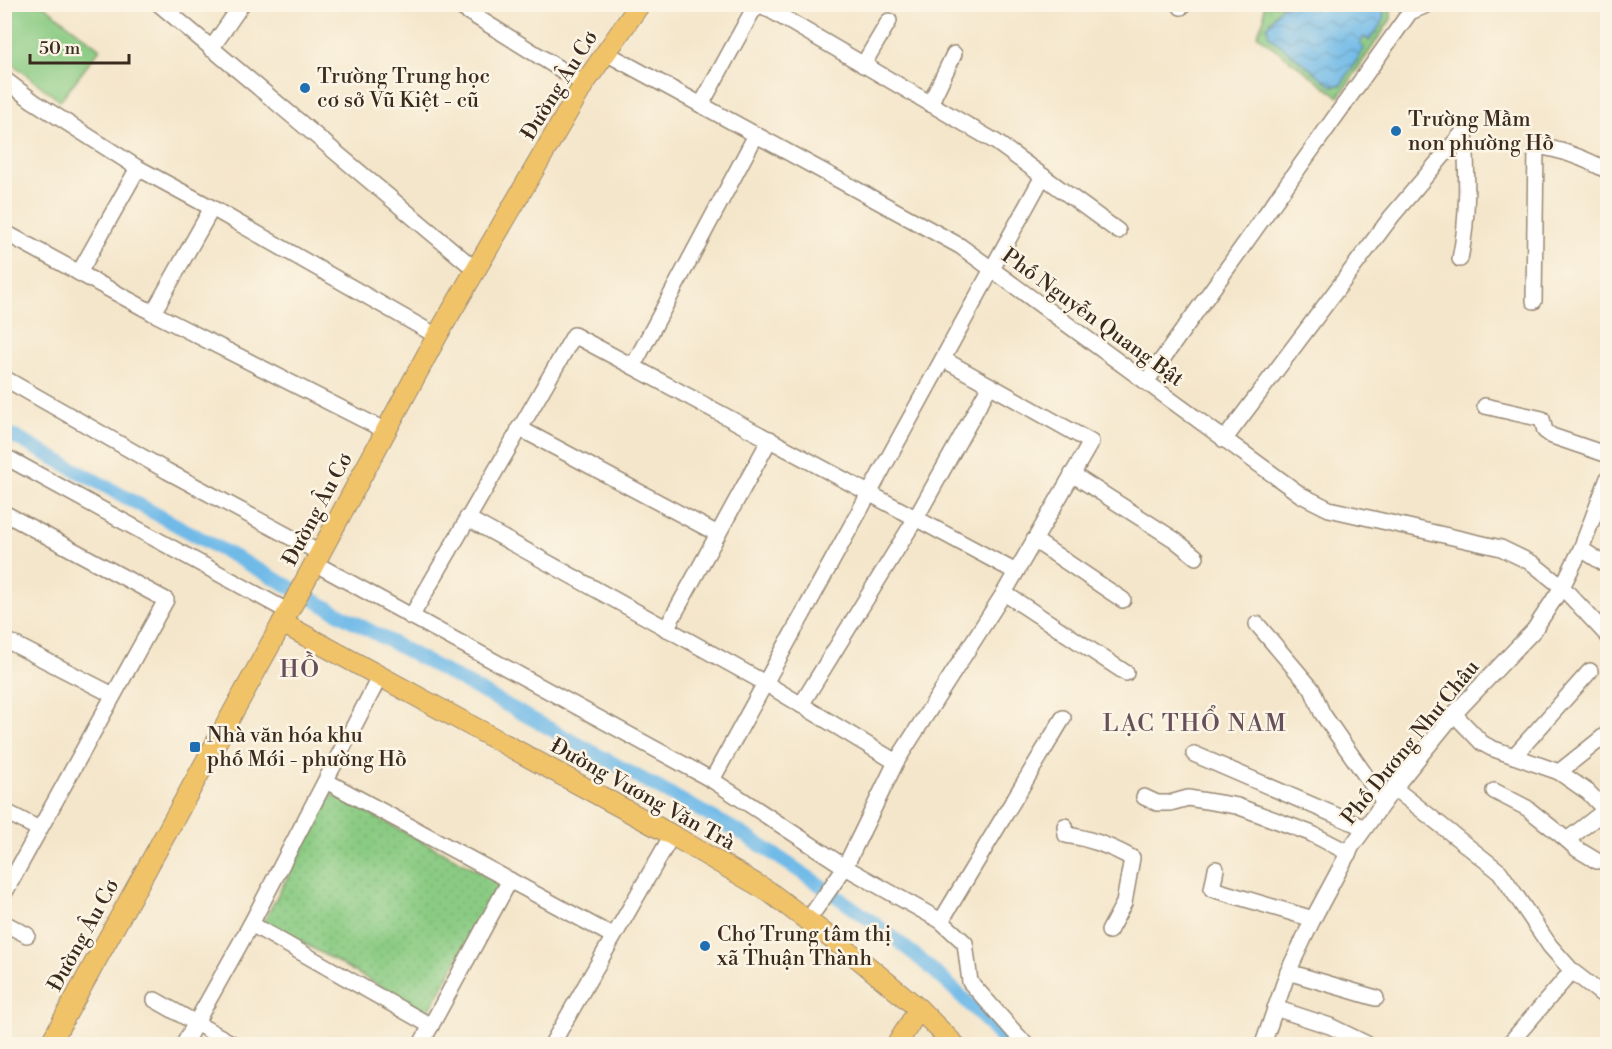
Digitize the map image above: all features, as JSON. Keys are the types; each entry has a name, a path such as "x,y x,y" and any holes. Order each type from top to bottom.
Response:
{"main road":[{"name":"Đường Âu Cơ","path":"50,1044 286,617 437,336 584,84 640,4"},
{"name":"Đường Vương Văn Trà","path":"286,617 381,676 768,891 813,913 860,960 919,1009 946,1041"},
{"path":"897,1044 919,1009"}],"street":[{"path":"159,4 211,50 476,270"},
{"path":"211,50 242,4"},
{"path":"1146,382 1404,8 1429,4"},
{"path":"701,105 752,12 759,6 782,10 863,65 996,142 1118,231"},
{"path":"462,8 584,84"},
{"path":"863,65 889,21"},
{"name":"Phố Nguyễn Quang Bật","path":"606,53 960,246 1301,495 1329,509 1501,548 1532,563 1562,587 1608,636"},
{"path":"930,104 954,54"},
{"path":"4,79 33,101 138,168 437,336"},
{"path":"1224,440 1392,216 1465,130 1468,195 1460,260"},
{"path":"633,366 756,135"},
{"path":"1533,301 1536,146 1591,162 1608,171"},
{"path":"79,273 138,168"},
{"path":"712,780 1043,177"},
{"path":"153,313 212,208"},
{"path":"4,232 153,313 386,431"},
{"path":"411,617 574,334 1016,572"},
{"path":"813,913 845,867 896,762 1004,593 1091,442 989,387 943,359"},
{"path":"4,378 167,471 314,563 712,780 845,867 941,921 964,944 970,982 1025,1044"},
{"path":"801,705 916,518 989,387"},
{"path":"1485,406 1542,419 1545,431 1552,436 1608,455"},
{"path":"519,428 718,534"},
{"path":"666,629 770,439"},
{"path":"4,456 286,617"},
{"path":"1072,474 1175,540 1196,557"},
{"name":"Phố Dương Như Châu","path":"1263,1044 1288,972 1348,853 1394,788 1454,714 1534,630 1562,587 1581,549 1608,478"},
{"path":"4,513 166,600 4,894"},
{"path":"467,518 765,683 896,762"},
{"path":"1034,540 1124,600"},
{"path":"1581,549 1608,566"},
{"path":"1004,593 1126,673"},
{"path":"1257,624 1312,689 1322,713 1384,802"},
{"path":"4,639 113,695"},
{"path":"1514,756 1590,671"},
{"path":"184,1044 251,924 381,676"},
{"path":"1454,714 1482,743 1559,772 1588,792 1606,810 1567,840"},
{"path":"941,921 1063,718"},
{"path":"1559,772 1608,733"},
{"path":"1194,754 1365,828"},
{"path":"326,781 613,936"},
{"path":"1394,788 1500,872 1550,946 1572,971 1608,999"},
{"path":"1494,791 1527,808 1577,849 1597,861"},
{"path":"1144,797 1157,803 1170,803 1188,798 1237,806 1310,833 1348,853"},
{"path":"4,811 39,829"},
{"path":"1065,826 1066,835 1077,836 1132,858 1124,903 1109,931"},
{"path":"552,1044 672,836"},
{"path":"1216,869 1212,890 1313,919"},
{"path":"421,1044 510,880"},
{"path":"4,923 27,935"},
{"path":"251,924 431,1026"},
{"path":"1509,1044 1572,971"},
{"path":"1288,972 1376,998"},
{"path":"156,1000 233,1044"},
{"path":"1275,1008 1330,1026 1367,1044"}],"green space":[{"path":"6,4 43,5 100,49 60,101 5,58"},
{"path":"1388,4 1391,19 1339,97 1257,35 1264,19 1264,5"},
{"path":"332,794 500,882 428,1013 264,921"}],"water":[{"path":"1289,4 1374,5 1384,9 1383,22 1369,41 1364,37 1360,44 1364,49 1341,85 1332,86 1269,36 1267,27 1282,5 1288,6"}],"waterway":[{"path":"4,431 743,834 848,904 915,955 978,1012 1006,1044"}],"place":[{"name":"Trường Trung học cơ sở Vũ Kiệt - cũ","path":"305,88"},
{"name":"Trường Mầm non phường Hồ","path":"1396,131"},
{"name":"Nhà văn hóa khu phố Mới - phường Hồ","path":"195,747"},
{"name":"Chợ Trung tâm thị xã Thuận Thành","path":"705,946"}],"district":[{"name":"HỒ","path":"300,669"},
{"name":"LẠC THỔ NAM","path":"1195,723"}]}
